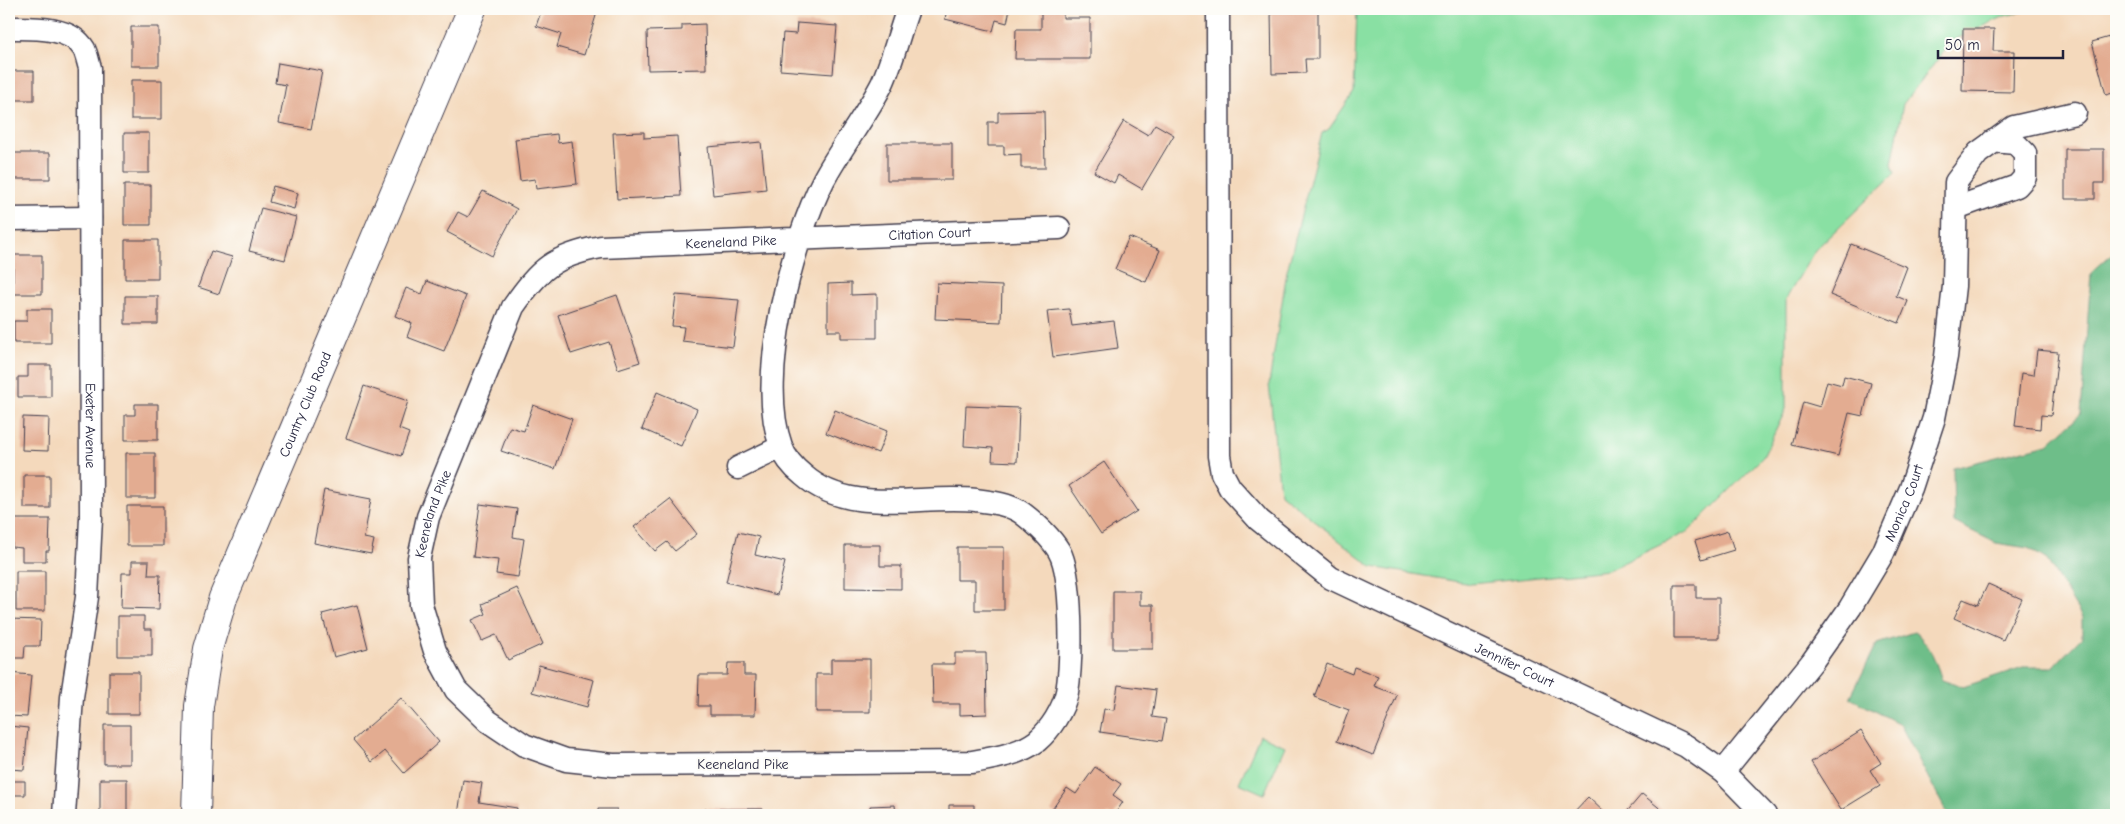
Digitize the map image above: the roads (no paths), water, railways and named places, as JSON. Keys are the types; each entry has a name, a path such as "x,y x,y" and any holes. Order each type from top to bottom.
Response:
{"main road":[{"name":"Country Club Road","path":"196,815 200,706 208,649 223,598 472,9"}],"street":[{"name":"Keeneland Pike","path":"800,238 601,247 571,252 549,265 528,285 512,307 428,517 419,558 421,605 435,651 456,690 488,721 524,745 566,760 612,765 972,762 1012,754 1037,740 1059,715 1066,693 1069,664 1068,583 1060,552 1039,527 1019,511 995,502 968,500 862,501 833,495 810,481 791,464 781,447 773,400 774,355 782,305 800,238 824,180 882,83 908,9"},
{"name":"Jennifer Court","path":"1218,9 1219,456 1222,473 1230,488 1259,520 1331,578 1686,746 1723,772 1765,815"},
{"name":"Exeter Avenue","path":"9,28 28,28 59,32 75,38 84,49 90,68 92,518 87,597 72,697 64,815"},
{"path":"1993,141 2014,127 2075,113"},
{"path":"1956,208 2017,186 2025,177 2025,153 2015,143 1993,141"},
{"name":"Monica Court","path":"1723,772 1812,662 1850,608 1883,553 1911,488 1934,418 1946,357 1954,286 1956,182 1978,153 1993,141"},
{"path":"9,219 90,218"},
{"name":"Citation Court","path":"800,238 1059,228"},
{"path":"738,468 781,447"}]}
